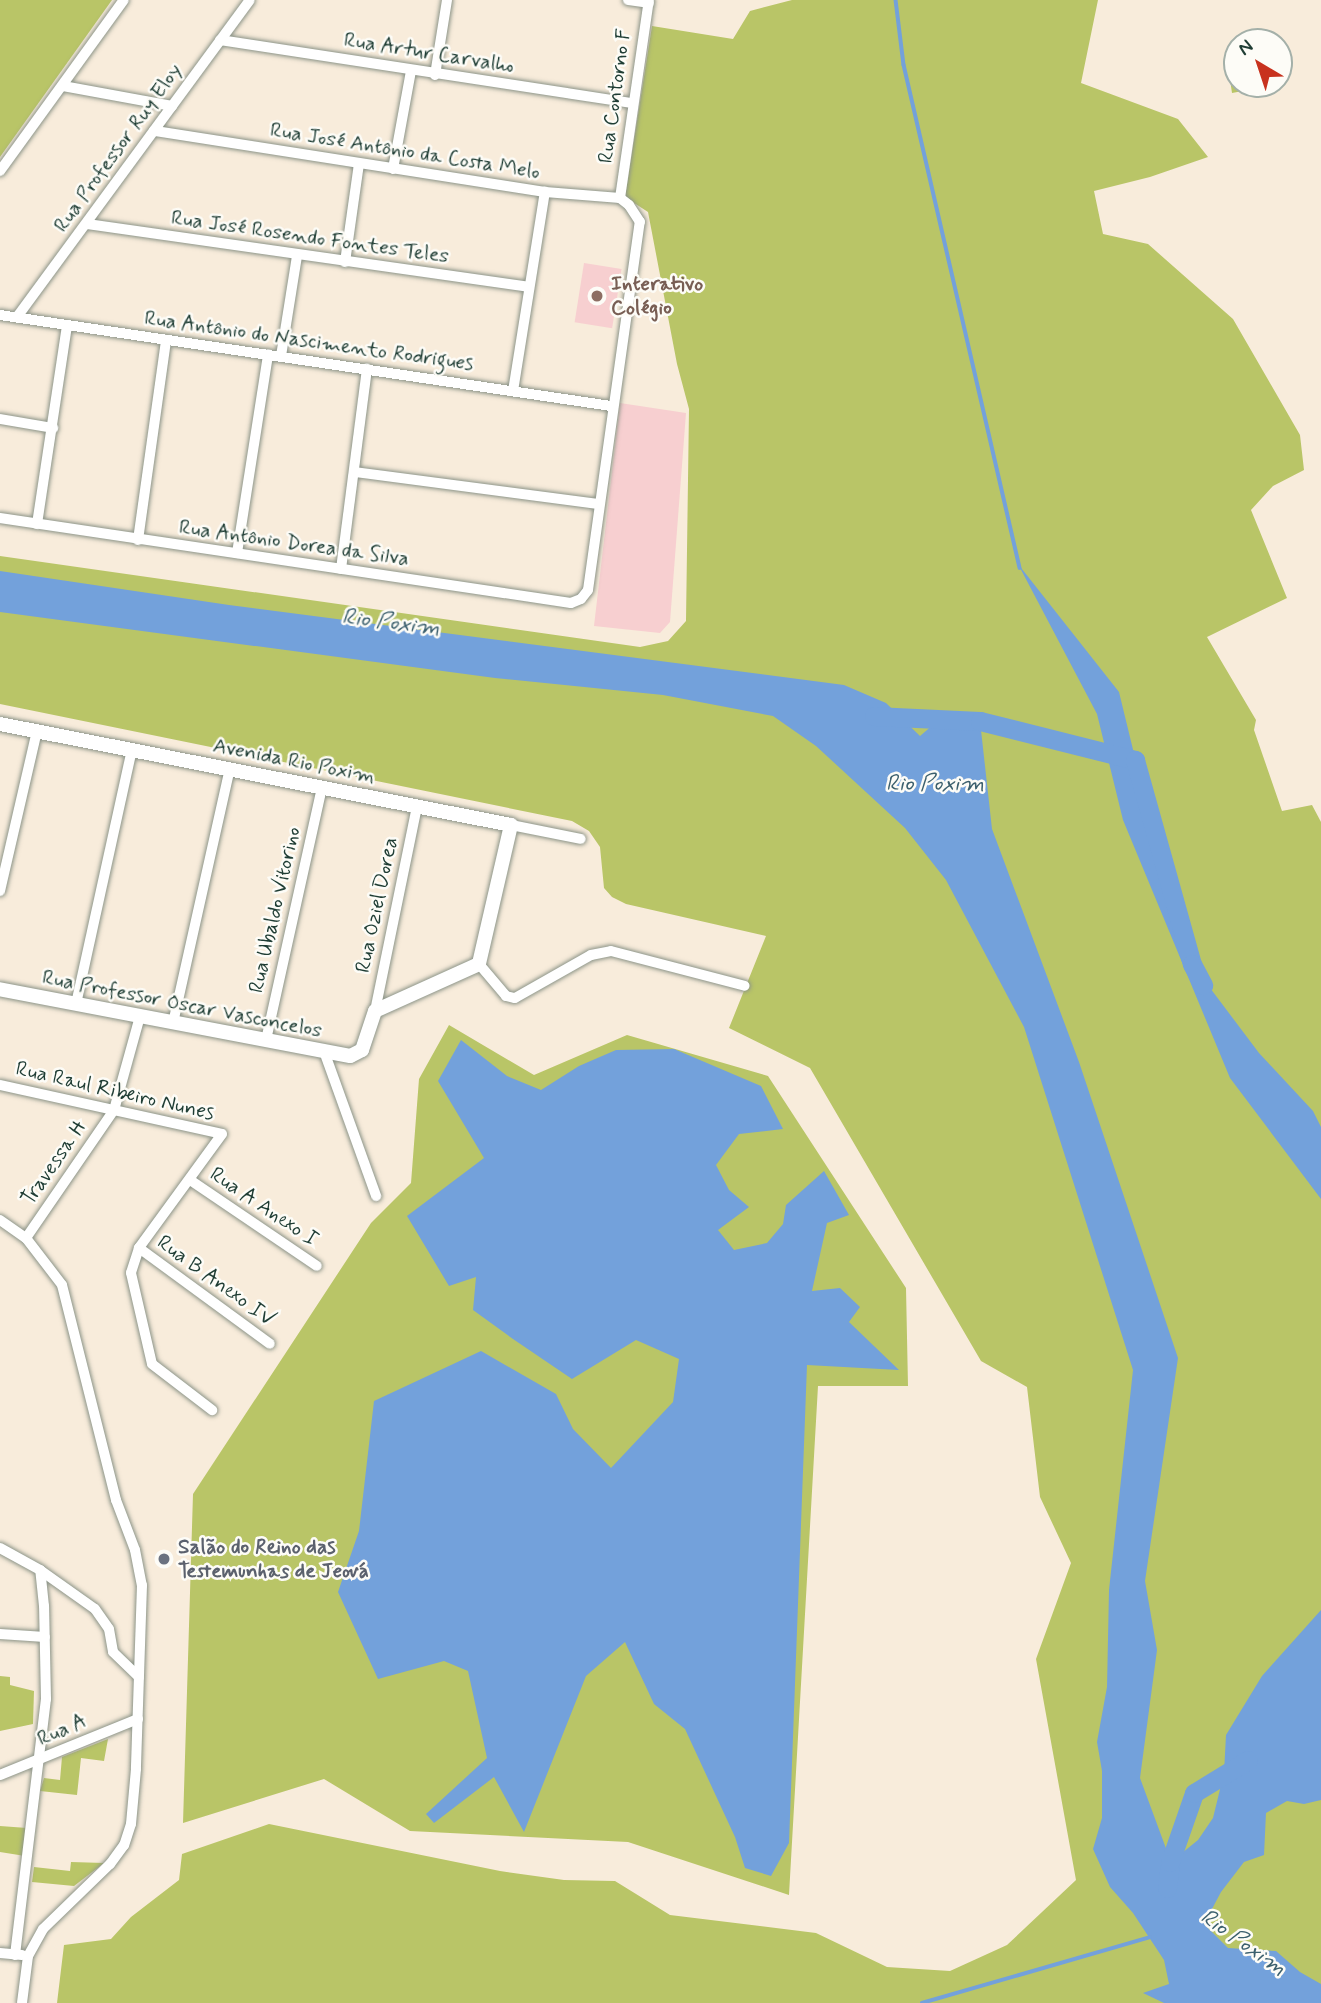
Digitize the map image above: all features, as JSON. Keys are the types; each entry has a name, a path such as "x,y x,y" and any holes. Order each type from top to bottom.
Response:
{"street":[{"path":"0,171 124,0"},
{"name":"Rua Professor Ruy Eloy","path":"17,317 250,0"},
{"path":"435,75 447,0"},
{"path":"628,0 649,1"},
{"name":"Rua Contorno F","path":"620,198 649,1"},
{"name":"Rua Artur Carvalho","path":"220,40 632,103"},
{"path":"393,169 411,71"},
{"path":"63,86 172,106"},
{"name":"Rua José Antônio da Costa Melo","path":"154,131 545,192 620,198"},
{"path":"345,262 359,164"},
{"path":"513,391 545,192"},
{"path":"355,472 599,504 611,406 640,222 634,210 620,198"},
{"name":"Rua José Rosendo Fontes Teles","path":"87,224 528,287"},
{"path":"281,356 297,256"},
{"name":"Rua Antônio do Nascimento Rodrigues","path":"0,315 611,406"},
{"path":"37,524 67,325"},
{"path":"138,540 166,340"},
{"path":"237,553 268,354"},
{"path":"341,569 367,369"},
{"path":"0,419 53,428"},
{"name":"Rua Antônio Dorea da Silva","path":"0,518 571,603 582,599 588,590 599,504"},
{"name":"Avenida Rio Poxim","path":"0,724 581,839"},
{"path":"0,891 37,731"},
{"path":"76,1004 132,750"},
{"path":"173,1023 230,769"},
{"name":"Rua Ubaldo Vitorino","path":"266,1040 322,788"},
{"name":"Rua Oziel Dorea","path":"375,1011 417,806"},
{"path":"479,964 512,825"},
{"path":"479,964 506,996 515,998 591,955 611,951 745,986"},
{"path":"375,1011 479,964"},
{"name":"Rua Professor Oscar Vasconcelos","path":"0,989 344,1057 362,1050 375,1011"},
{"name":"Travessa H","path":"26,1238 114,1110 140,1016"},
{"path":"325,1054 376,1196"},
{"name":"Rua Raul Ribeiro Nunes","path":"0,1085 222,1134 190,1180"},
{"path":"190,1180 139,1248 133,1261 132,1284 152,1364 212,1410"},
{"name":"Rua A Anexo I","path":"190,1180 317,1266"},
{"path":"0,1220 26,1238 62,1285 116,1500 135,1550 142,1585 138,1718 131,1824 124,1845 110,1864 43,1929 28,1956 22,2003"},
{"name":"Rua B Anexo IV","path":"139,1248 270,1344"},
{"path":"0,1548 40,1570 103,1617 113,1652 139,1676"},
{"path":"15,1955 46,1699 40,1570"},
{"path":"0,1633 45,1637"},
{"name":"Rua A","path":"0,1775 138,1718"},
{"path":"0,1953 28,1956"}],"shaded area":[{"name":"Interativo Colégio","path":"584,263 622,269 612,328 575,322"},
{"path":"620,403 686,413 670,622 660,633 594,626"}],"green space":[{"path":"0,0 112,0 0,157"},
{"path":"792,0 1098,0 1081,83 1178,119 1208,157 1150,177 1094,191 1103,234 1148,244 1233,319 1300,435 1304,470 1273,486 1251,510 1287,598 1207,637 1256,720 1254,730 1282,811 1312,805 1321,822 1321,2003 57,2003 64,1945 111,1939 131,1917 179,1880 182,1854 269,1824 500,1871 564,1880 615,1881 670,1915 816,1933 887,1967 950,1971 1007,1945 1076,1880 1036,1659 1071,1563 1040,1497 1027,1387 981,1361 810,1068 729,1028 766,936 626,904 612,897 604,888 600,847 589,831 572,821 0,704 0,556 640,647 668,641 686,621 689,409 677,364 648,212 625,197 652,26 733,39 750,11"},
{"path":"449,1025 534,1075 627,1035 768,1076 906,1288 908,1386 818,1386 789,1895 628,1842 410,1831 324,1779 183,1823 193,1494 371,1223 411,1183 419,1079"},
{"path":"0,1676 10,1677 10,1685 34,1691 33,1724 0,1731"},
{"path":"108,1739 104,1761 81,1758 77,1795 40,1791 44,1778 60,1780 62,1757"},
{"path":"0,1826 27,1828 25,1856 0,1852"},
{"path":"71,1862 104,1863 74,1886 32,1882 34,1867 70,1871"}],"water":[{"path":"1018,564 1119,692 1156,844 1192,964 1259,1053 1313,1111 1321,1127 1321,1199 1230,1078 1123,820 1097,714"},
{"name":"Rio Poxim","path":"0,571 229,605 844,685 886,703 920,736 940,719 980,721 992,829 1079,1062 1178,1358 1145,1581 1157,1650 1140,1778 1171,1862 1198,1840 1213,1818 1224,1773 1226,1735 1262,1676 1321,1610 1321,1800 1304,1804 1287,1801 1266,1813 1264,1855 1244,1862 1221,1892 1204,1924 1228,1948 1276,1951 1300,1972 1321,1984 1321,2003 1164,2003 1143,1993 1169,1984 1164,1960 1133,1913 1110,1887 1093,1849 1102,1818 1102,1771 1097,1742 1107,1687 1109,1590 1133,1370 1024,1027 946,880 905,828 816,746 773,716 663,695 495,678 0,612"},
{"path":"461,1040 507,1076 541,1090 579,1066 616,1050 674,1049 761,1086 783,1129 739,1134 716,1165 729,1190 749,1207 718,1230 734,1250 767,1243 783,1224 786,1205 824,1171 849,1215 827,1223 812,1291 840,1288 860,1307 849,1322 899,1370 807,1365 789,1843 771,1876 745,1868 735,1837 685,1729 654,1704 625,1642 586,1676 524,1832 494,1777 434,1823 426,1814 487,1758 468,1671 444,1661 378,1679 338,1592 359,1531 374,1401 481,1351 556,1394 573,1429 611,1468 673,1402 679,1359 636,1340 572,1379 513,1339 473,1310 476,1277 449,1286 407,1216 484,1158 438,1081"}],"waterway":[{"path":"896,0 904,65 1020,568"},
{"name":"Rio Poxim","path":"874,716 980,721 1135,760 1192,964 1203,985"},
{"name":"Rio Poxim","path":"1167,1888 1170,1862 1194,1793 1248,1760"},
{"path":"922,2003 1150,1937"}],"place":[{"name":"Interativo Colégio","path":"597,296"},
{"name":"Salão do Reino das Testemunhas de Jeová","path":"164,1559"}]}
